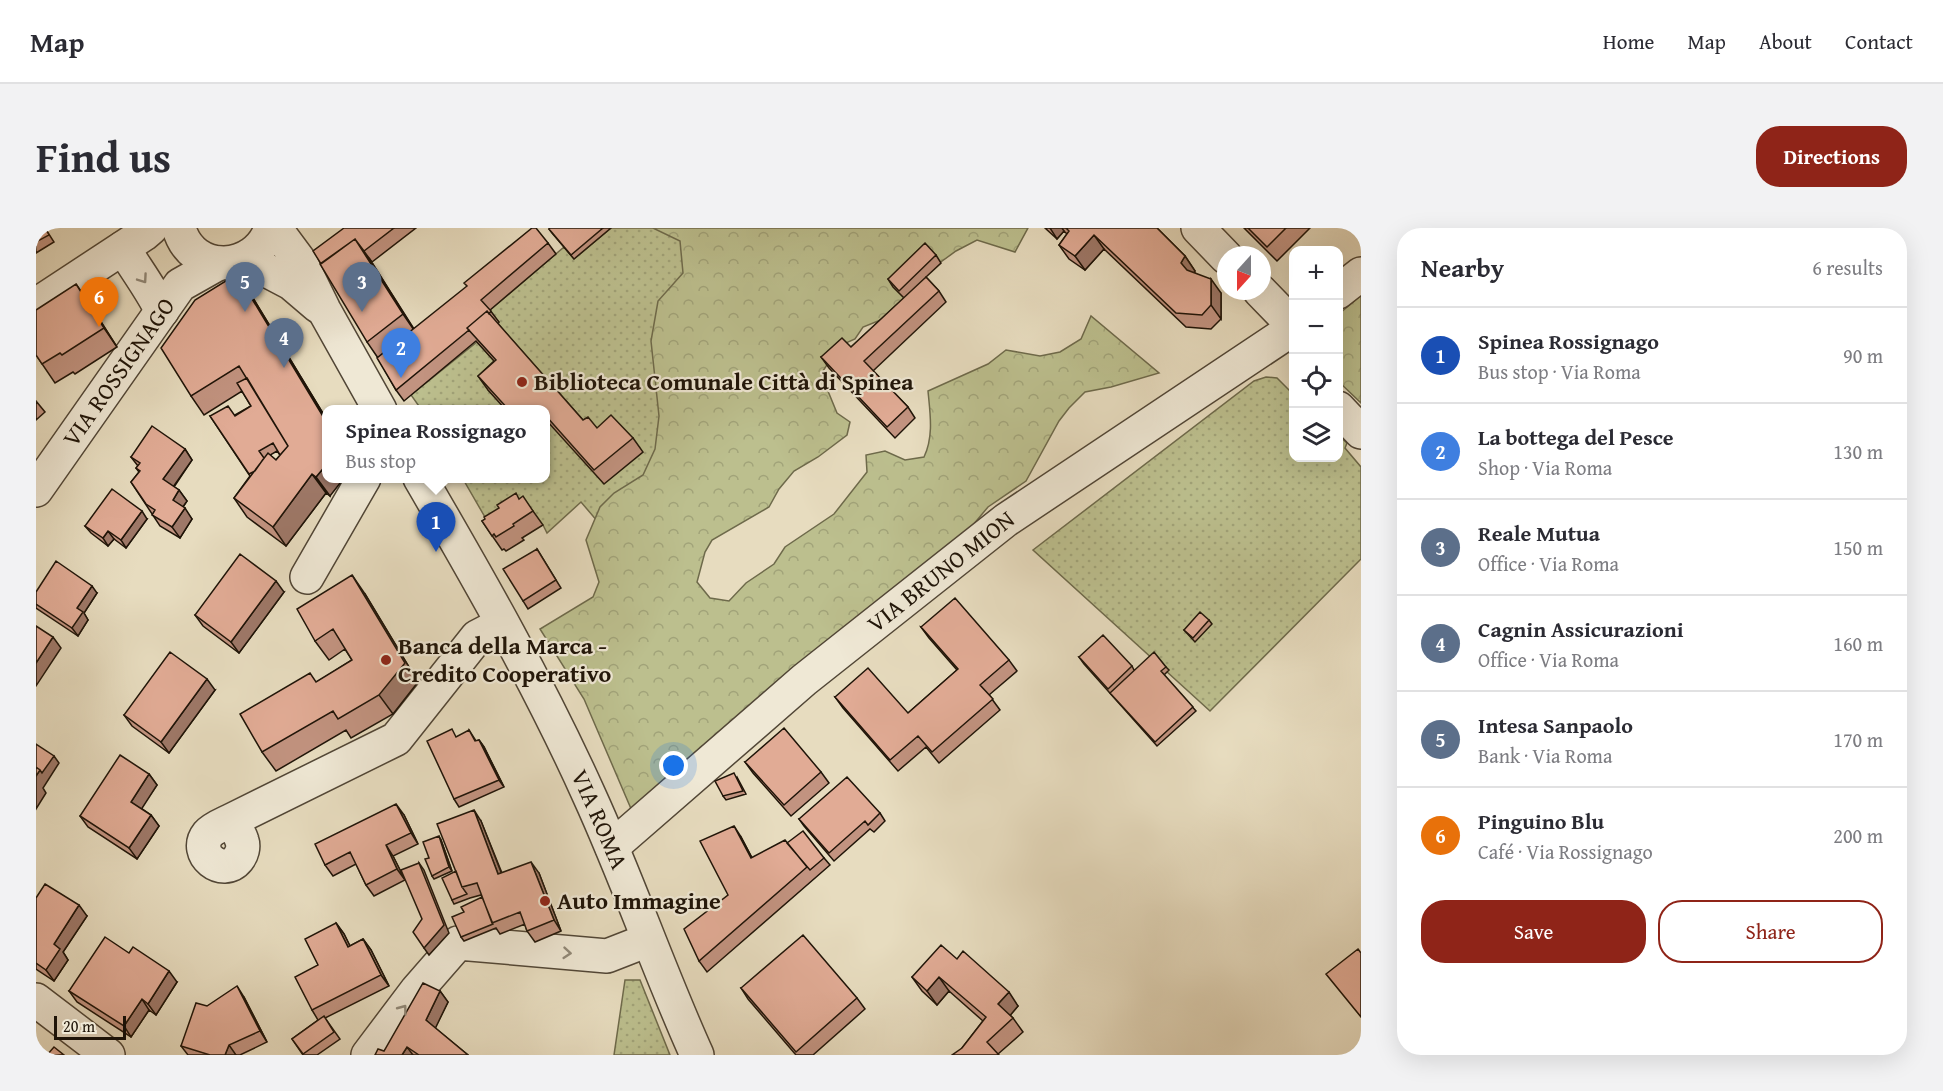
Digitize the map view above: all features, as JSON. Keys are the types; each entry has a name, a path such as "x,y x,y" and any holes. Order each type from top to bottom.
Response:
{"street":[{"path":"232,261 258,251 273,228 301,262 324,310 377,405"},
{"path":"1198,228 1217,248"},
{"path":"160,236 207,260 232,261 291,283 324,310"},
{"path":"160,236 155,296 171,298"},
{"path":"36,305 160,236"},
{"name":"VIA ROSSIGNAGO","path":"160,236 171,298"},
{"name":"VIA ROSSIGNAGO","path":"36,490 171,298 232,261"},
{"path":"1343,288 1361,274"},
{"path":"1265,300 1289,339"},
{"name":"VIA BRUNO MION","path":"612,847 804,680 1006,520 1289,339"},
{"path":"1343,413 1361,432"},
{"path":"307,577 361,483"},
{"name":"VIA ROMA","path":"423,483 564,739 612,847 648,940 697,1055"},
{"path":"232,820 396,739 477,637 502,624"},
{"path":"368,1055 417,990 458,943 607,957 648,940"},
{"path":"36,1000 108,1055"}],"green space":[{"path":"611,228 940,228 598,522 581,502 547,533 543,525 493,531 465,483 550,483 550,422 593,435 496,325 499,322 489,311 564,247 574,259"},
{"path":"653,228 1028,228 1015,252 977,240 956,251 938,264 883,319 863,327 855,339 839,346 821,374 837,413 850,422 847,435 818,457 794,471 779,489 769,507 712,540 705,552 697,582 710,598 729,601 746,583 774,564 785,547 834,514 867,472 866,455 885,451 905,460 924,457 930,433 928,391 988,364 1006,350 1040,356 1060,352 1081,339 1091,316 1159,373 1085,392 1059,421 1026,481 988,507 952,550 632,811 584,699 540,629 593,597 599,582 586,540 600,507 614,493 643,475 655,449 659,416 651,341 658,301 683,273 680,241"},
{"path":"1361,295 1361,403 1343,386 1343,311"},
{"path":"477,342 506,374 488,390 502,405 418,405 411,395"},
{"path":"1266,377 1277,378 1289,390 1289,462 1343,462 1343,440 1347,443 1345,448 1361,467 1361,559 1210,711 1033,550 1254,381"},
{"path":"625,980 640,980 670,1055 614,1055"}],"building":[{"path":"36,228 45,228 49,235 36,242"},
{"path":"344,228 394,228 364,251 355,239 321,264 313,251"},
{"path":"532,228 536,228 548,243 481,300 491,311 489,314 487,311 467,328 469,330 396,390 377,358 467,286 464,283"},
{"path":"550,228 603,228 571,255"},
{"path":"1066,228 1157,228 1185,256 1181,263 1187,270 1211,279 1211,305 1202,315 1176,313 1094,235 1075,256 1059,245 1069,231"},
{"path":"1248,228 1286,228 1268,246"},
{"path":"355,239 403,314 367,342 320,264"},
{"path":"925,243 936,255 899,291 888,279"},
{"path":"237,274 322,415 322,470 316,477 312,474 273,527 234,498 268,453 276,460 288,446 239,366 191,396 161,348 195,300"},
{"path":"926,277 939,291 864,361 908,407 887,427 821,357 842,338 851,347"},
{"path":"76,284 104,328 62,355 60,353 42,364 36,355 36,310"},
{"name":"Biblioteca Comunale Città di Spinea","path":"487,311 583,420 588,417 597,428 611,415 633,438 594,470 550,420 550,405 504,405 478,376 496,360 467,328"},
{"path":"247,378 288,446 280,455 273,443 259,451 264,458 255,471 249,474 210,416 228,406 235,416 251,406 237,383"},
{"path":"152,426 185,449 163,479 179,490 173,500 185,508 172,527 152,515 155,510 146,504 131,482 140,471 136,468 140,463 131,457"},
{"path":"112,489 142,511 121,540 108,531 103,538 85,526"},
{"path":"516,493 519,499 523,496 533,511 496,537 494,534 492,536 482,521 484,517"},
{"path":"537,549 556,580 523,601 503,569"},
{"path":"240,554 276,581 231,642 195,615"},
{"path":"56,561 92,586 77,608 83,612 72,628 36,604 36,592"},
{"path":"352,575 405,663 379,695 338,719 333,711 262,752 240,714 310,673 316,682 352,660 333,629 315,641 297,609"},
{"path":"955,598 1009,660 980,685 993,699 932,752 918,736 890,760 835,697 868,668 908,713 958,669 921,627"},
{"path":"1200,612 1209,620 1193,638 1184,630"},
{"path":"36,626 53,637 36,663"},
{"path":"1103,635 1132,666 1108,689 1079,657"},
{"path":"170,652 207,679 161,742 124,715"},
{"path":"1154,652 1166,667 1161,671 1193,707 1155,742 1110,693"},
{"path":"784,728 821,772 784,805 745,762"},
{"path":"452,729 456,737 469,730 475,741 479,740 499,780 454,799 427,741"},
{"path":"36,744 54,756 42,773 36,767"},
{"path":"120,755 149,774 131,802 151,815 129,848 80,816"},
{"path":"734,773 743,791 723,796 715,781"},
{"path":"847,777 880,813 868,825 865,821 829,853 799,819"},
{"path":"396,804 411,833 386,845 397,869 366,885 350,852 325,865 315,844"},
{"path":"474,810 498,874 531,862 554,920 527,931 520,912 492,923 477,883 462,887 437,824"},
{"path":"734,826 751,858 785,840 807,867 699,961 684,929 728,895 700,841"},
{"path":"803,831 824,858 810,870 787,843"},
{"path":"439,836 449,867 432,876 425,859 429,858 423,842"},
{"path":"419,863 444,925 424,948 413,932 422,919 401,870"},
{"path":"456,871 467,894 452,900 442,878"},
{"path":"45,884 79,905 54,944 60,949 46,970 36,963 36,898"},
{"path":"482,897 493,924 461,937 452,917 464,912 461,907"},
{"path":"336,923 348,947 363,939 381,975 312,1010 295,977 318,965 305,939"},
{"path":"803,935 857,998 796,1052 741,988"},
{"path":"105,937 129,953 133,947 169,971 148,1004 142,999 124,1026 69,991"},
{"path":"941,945 957,959 963,951 1009,992 998,1004 1013,1018 987,1042 999,1055 952,1055 962,1048 986,1017 939,977 927,991 912,977"},
{"path":"1358,949 1361,953 1361,1017 1326,974"},
{"path":"423,983 440,991 426,1020 468,1055 419,1055 407,1047 402,1055 375,1055 378,1049 384,1051"},
{"path":"237,986 260,1031 229,1045 225,1055 210,1055 181,1046 196,1003 207,1006"},
{"path":"324,1016 334,1032 303,1054 292,1039"},
{"path":"54,1047 64,1055 47,1055"}],"place":[{"name":"Intesa Sanpaolo","path":"245,312"},
{"name":"Reale Mutua","path":"362,312"},
{"name":"Pinguino Blu","path":"99,327"},
{"name":"Cagnin Assicurazioni","path":"284,368"},
{"name":"La bottega del Pesce","path":"401,378"},
{"name":"Biblioteca Comunale Città di Spinea","path":"522,382"},
{"name":"Spinea Rossignago","path":"436,552"},
{"name":"Banca della Marca - Credito Cooperativo","path":"386,660"},
{"name":"Auto Immagine","path":"545,901"}]}
